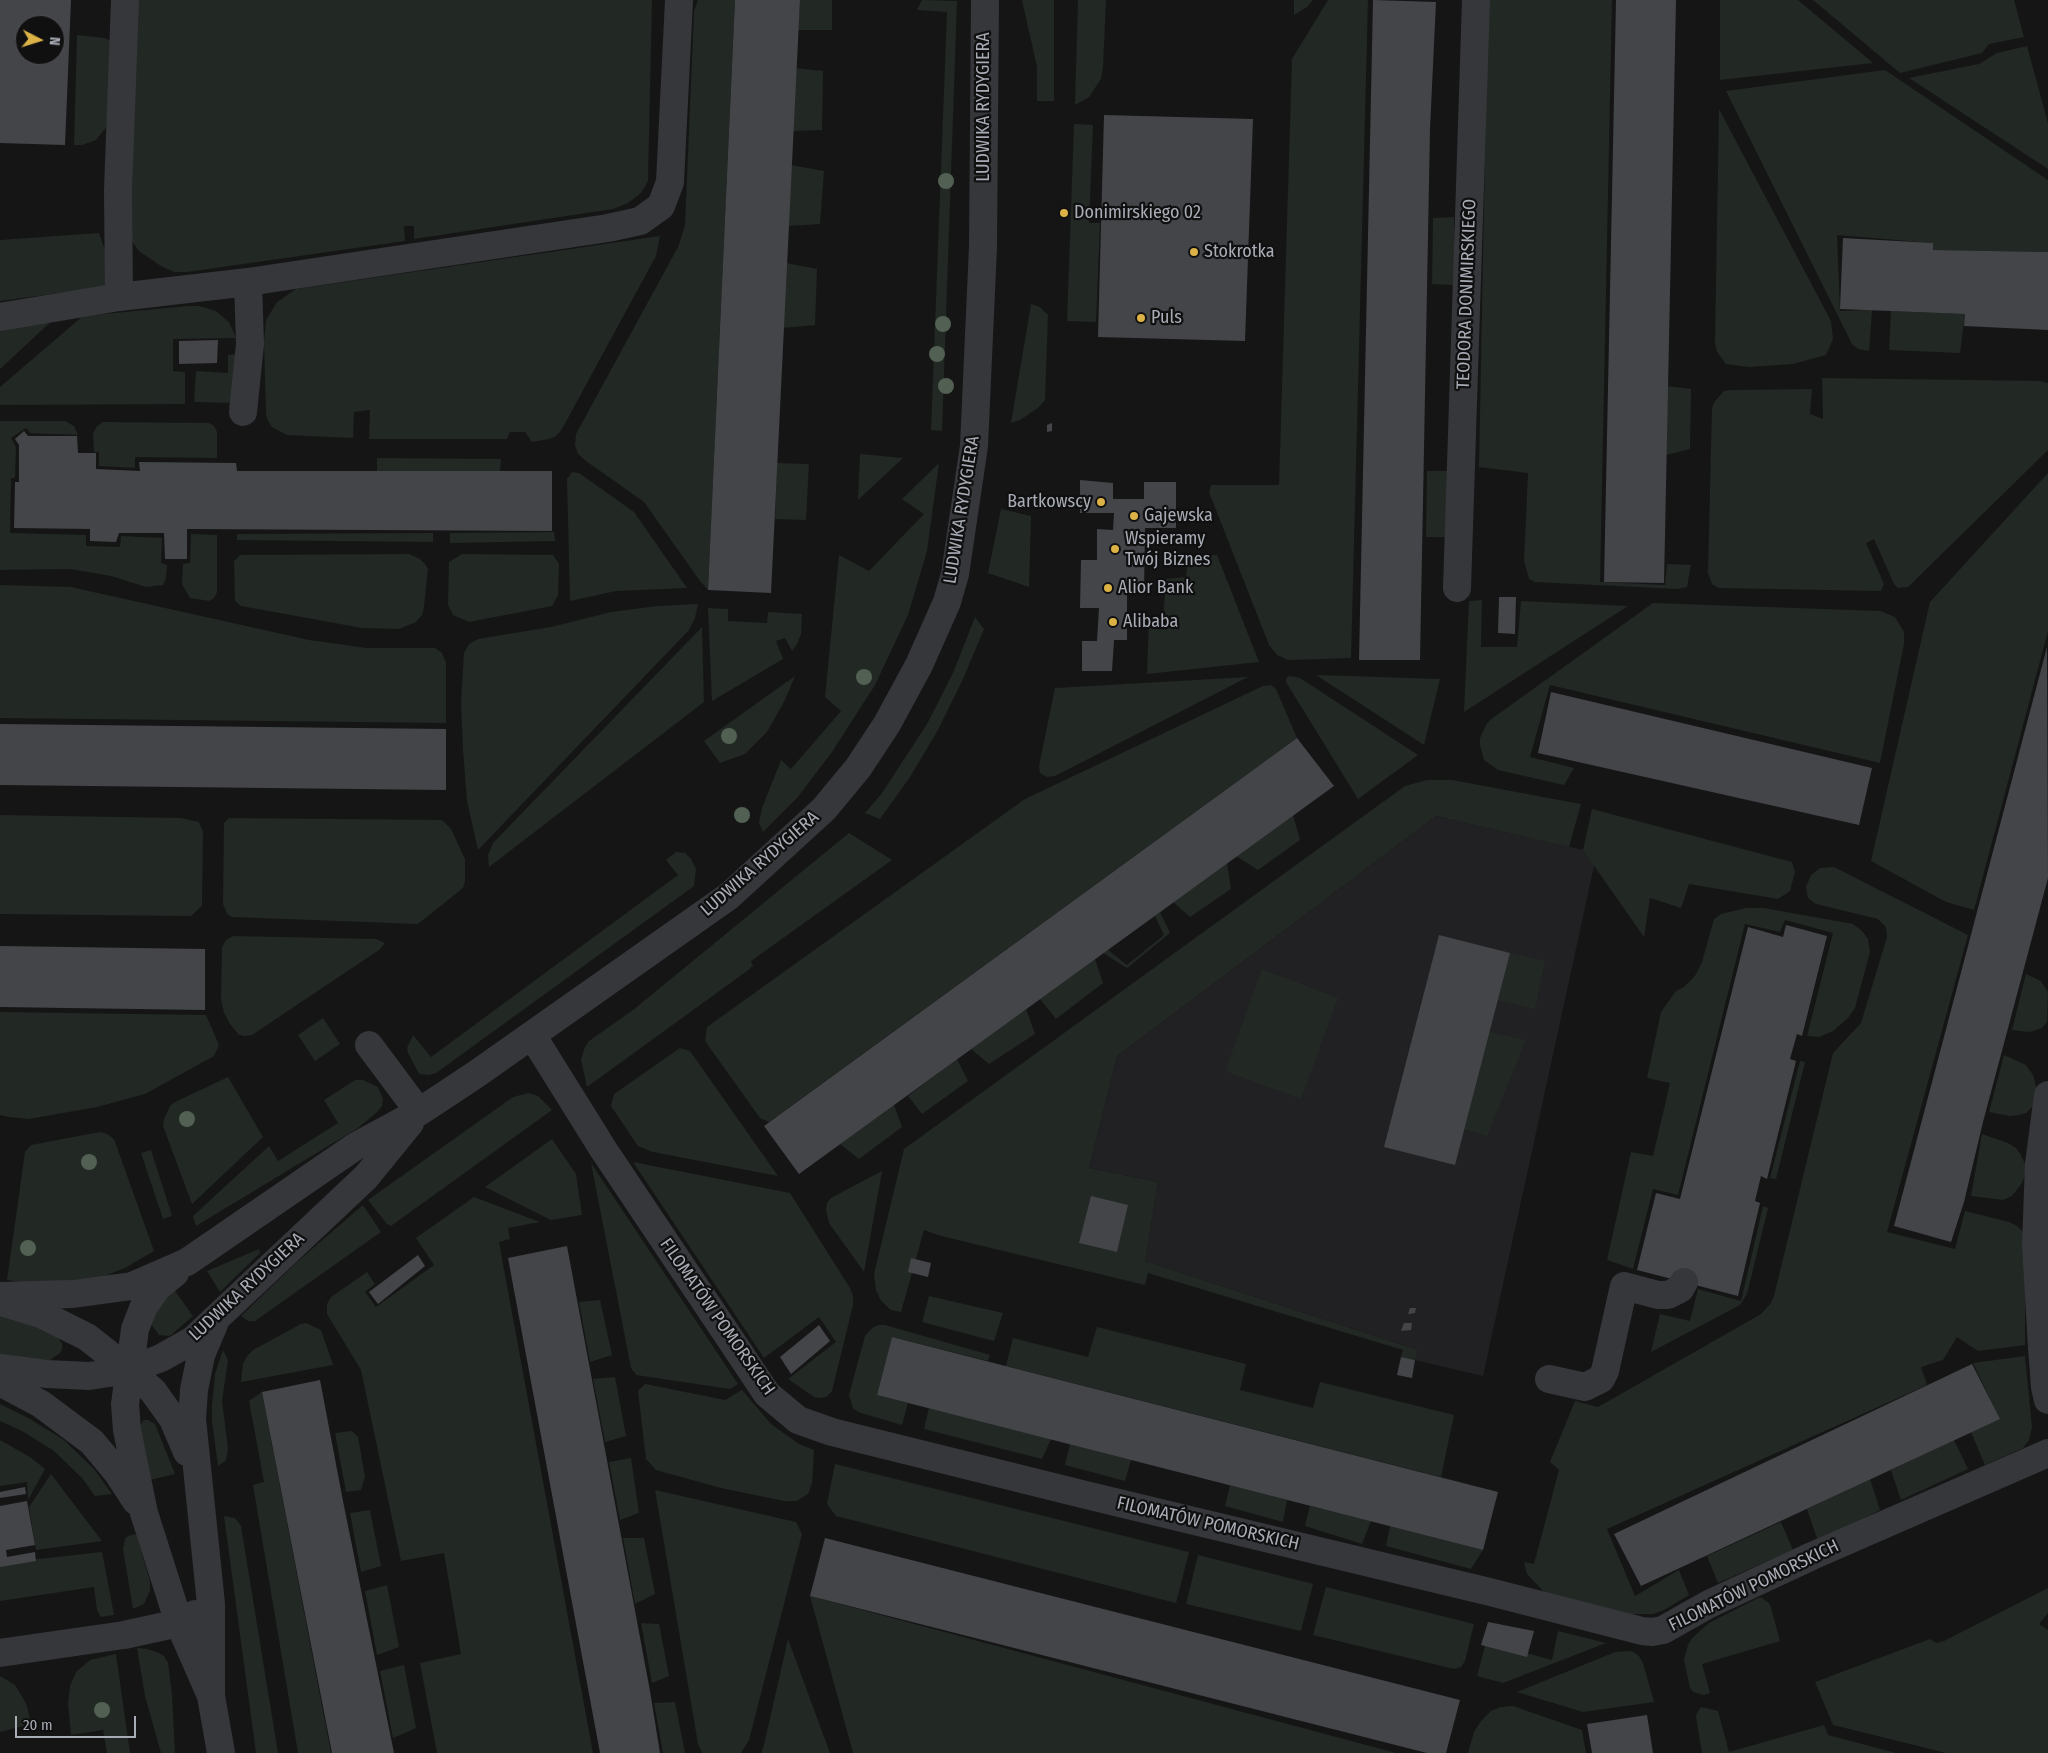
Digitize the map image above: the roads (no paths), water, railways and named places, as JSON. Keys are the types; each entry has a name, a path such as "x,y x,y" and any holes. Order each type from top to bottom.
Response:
{"street":[{"path":"119,297 118,190 124,0"},
{"path":"0,318 119,297 248,282 608,228 640,221 661,206 670,182 679,0"},
{"name":"LUDWIKA RYDYGIERA","path":"0,1296 73,1294 132,1286 187,1262 356,1146 419,1112 729,896 824,810 858,768 887,724 915,673 947,602 955,574 974,446 982,247 985,0"},
{"name":"TEODORA DONIMIRSKIEGO","path":"1457,588 1476,0"},
{"path":"243,412 250,344 248,282"},
{"name":"FILOMATÓW POMORSKICH","path":"532,1035 582,1117 767,1394 798,1420 832,1432 1652,1632 1663,1630 1710,1604 1812,1556 2048,1453"},
{"path":"369,1045 419,1112"},
{"path":"2048,1095 2039,1164 2036,1244 2042,1358 2048,1400"},
{"name":"LUDWIKA RYDYGIERA","path":"0,1368 47,1374 89,1376 129,1370 161,1358 193,1340 366,1177 419,1112"},
{"path":"187,1262 157,1288 144,1306 135,1329 129,1370 126,1430 144,1513 179,1623 212,1696"},
{"path":"1549,1380 1585,1387 1602,1379 1624,1286 1658,1295 1668,1295 1674,1294 1684,1282"},
{"path":"0,1301 41,1314 87,1337 153,1391 174,1419 185,1446 201,1499"},
{"path":"218,1316 201,1355 194,1390 192,1418 211,1604 212,1696 221,1753"},
{"path":"0,1382 41,1404 92,1442 118,1472 144,1513"},
{"path":"0,1653 124,1635 179,1623 211,1604"}],"place":[{"name":"Donimirskiego 02","path":"1064,213"},
{"name":"Stokrotka","path":"1194,252"},
{"name":"Puls","path":"1141,318"},
{"name":"Bartkowscy","path":"1101,502"},
{"name":"Gajewska","path":"1134,516"},
{"name":"Wspieramy Twój Biznes","path":"1115,549"},
{"name":"Alior Bank","path":"1108,588"},
{"name":"Alibaba","path":"1113,622"}]}
